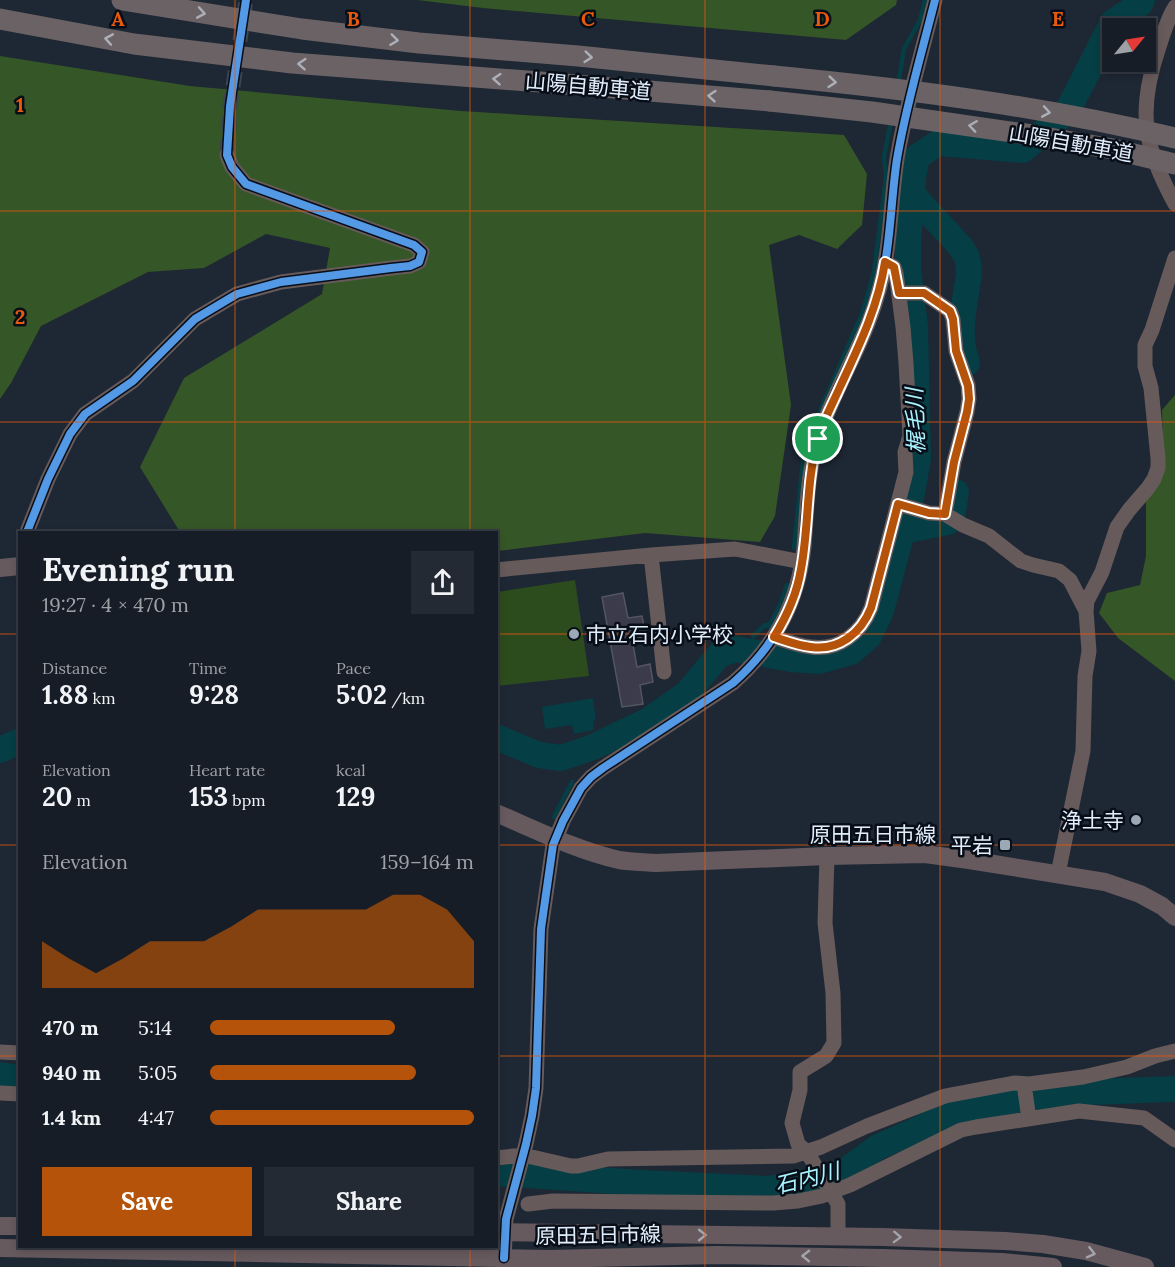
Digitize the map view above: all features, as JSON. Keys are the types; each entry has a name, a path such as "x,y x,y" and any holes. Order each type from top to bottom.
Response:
{"highway":[{"name":"山陽自動車道","path":"122,0 302,29 418,43 578,56 872,86 990,102 1128,127 1175,138"},
{"name":"山陽自動車道","path":"0,19 134,44 292,63 770,101 872,112 1032,135 1113,149 1175,164"}],"main road":[{"name":"原田五日市線","path":"498,814 584,849 637,862 925,854 1105,882 1140,894 1162,906 1175,917"},
{"path":"0,1226 18,1227"},
{"name":"原田五日市線","path":"500,1232 838,1236 994,1241 1043,1244 1086,1251 1145,1267"},
{"name":"原田五日市線","path":"0,1248 504,1258 717,1255 871,1257 1002,1262 1053,1267"}],"street":[{"path":"504,1258 500,1232 506,1219 522,1158 536,1088 541,929 551,855 556,838 580,788 591,777 733,683 757,660 773,639 790,607 802,562 808,487 818,439 878,296 885,262 901,140 935,0"},
{"path":"1175,7 1168,20 1151,72 1146,98 1146,115 1147,133 1156,166 1175,204"},
{"path":"27,531 48,479 70,434 85,414 133,381 195,319 237,294 281,282 410,266 420,262 422,252 414,245 246,184 232,167 227,155"},
{"path":"1058,874 1083,751 1085,675 1089,648 1087,601 1102,572 1117,527 1148,488 1158,468 1151,388 1145,366 1145,345 1175,258"},
{"path":"773,639 813,648 834,646 853,635 867,618 871,608 900,505 906,472 905,452 910,436 901,293 894,267 885,262"},
{"path":"901,293 923,292 947,308 952,315 955,345 968,386 969,399 954,462 949,516"},
{"path":"900,505 949,516 989,536 1027,564 1059,571 1070,580 1086,612"},
{"path":"498,570 735,549 802,562"},
{"path":"651,555 664,672"},
{"path":"826,856 825,923 833,993 834,1043 826,1056 800,1072 800,1090 792,1123 798,1144 808,1154 838,1204 838,1236"},
{"path":"498,1158 522,1158 578,1166 608,1159 778,1157 808,1154 867,1126 945,1096 1014,1083 1024,1085 1076,1078 1121,1069 1175,1051"},
{"path":"0,1053 18,1053"},
{"path":"1024,1085 1028,1118"},
{"path":"0,1094 18,1094"},
{"path":"528,1204 553,1201 773,1203 798,1201 850,1185 961,1130 1079,1111 1141,1118 1150,1121 1175,1140"}],"green space":[{"path":"417,0 897,0 896,5 846,40 483,8"},
{"path":"0,56 190,86 461,111 844,135 867,174 862,225 837,249 799,235 769,245 791,405 775,516 760,542 645,533 498,551 498,531 179,531 140,467 184,378 322,294 330,248 266,234 204,268 148,272 41,326 0,399"},
{"path":"1175,395 1175,681 1118,638 1099,613 1107,593 1140,585 1146,556 1146,498 1163,438 1162,410"},
{"path":"575,580 589,676 498,686 498,592"}],"shaded area":[{"path":"593,698 596,720 593,721 594,730 574,734 572,725 545,729 542,707"}],"building":[{"path":"623,593 628,618 642,616 646,637 632,639 637,667 650,664 653,682 640,685 643,704 622,707 602,597"}],"waterway":[{"path":"898,85 904,49 920,20 925,0"},
{"name":"梶毛川","path":"498,738 539,755 561,758 593,747 649,720 687,693 719,655 736,649 791,659 819,661 851,652 869,636 881,611 911,498 918,459 915,325 908,269 913,178 917,157 938,143 1023,150 1068,110 1113,22 1140,4 1142,0"},
{"path":"794,548 803,461 809,436 862,314 874,272 886,177 884,157 891,120"},
{"path":"912,194 960,246 967,259 969,274 962,330 967,363"},
{"path":"903,531 948,522 952,517 956,492"},
{"path":"753,636 765,625 769,626 787,585"},
{"name":"梶毛川","path":"0,750 18,742"},
{"path":"554,817 572,782"},
{"name":"石内川","path":"0,1075 18,1078"},
{"name":"石内川","path":"498,1173 768,1189 845,1171 878,1147 944,1116 1028,1100 1089,1092 1175,1089"}],"tunnel":[{"path":"227,155 230,106 246,0"}],"cycle path":[{"path":"27,531 48,479 70,434 85,414 133,381 195,319 237,294 281,282 410,266 419,262 422,252 414,245 246,184 232,167 227,155 230,106 246,0"},
{"path":"504,1258 506,1219 526,1144 536,1088 541,929 553,845 581,788 591,777 733,683 761,654 790,605 801,567 814,452 824,421 864,333 882,280 897,159 935,0"}],"place":[{"name":"市立石内小学校","path":"574,634"},
{"name":"浄土寺","path":"1136,820"},
{"name":"平岩","path":"1005,845"}],"route":[{"path":"885,262 894,267 899,293 924,293 950,311 956,351 968,386 967,412 954,462 945,514 929,513 898,504 867,618 845,641 834,646 813,648 774,637 790,607 801,569 808,487 818,439 871,317 885,262"}]}
